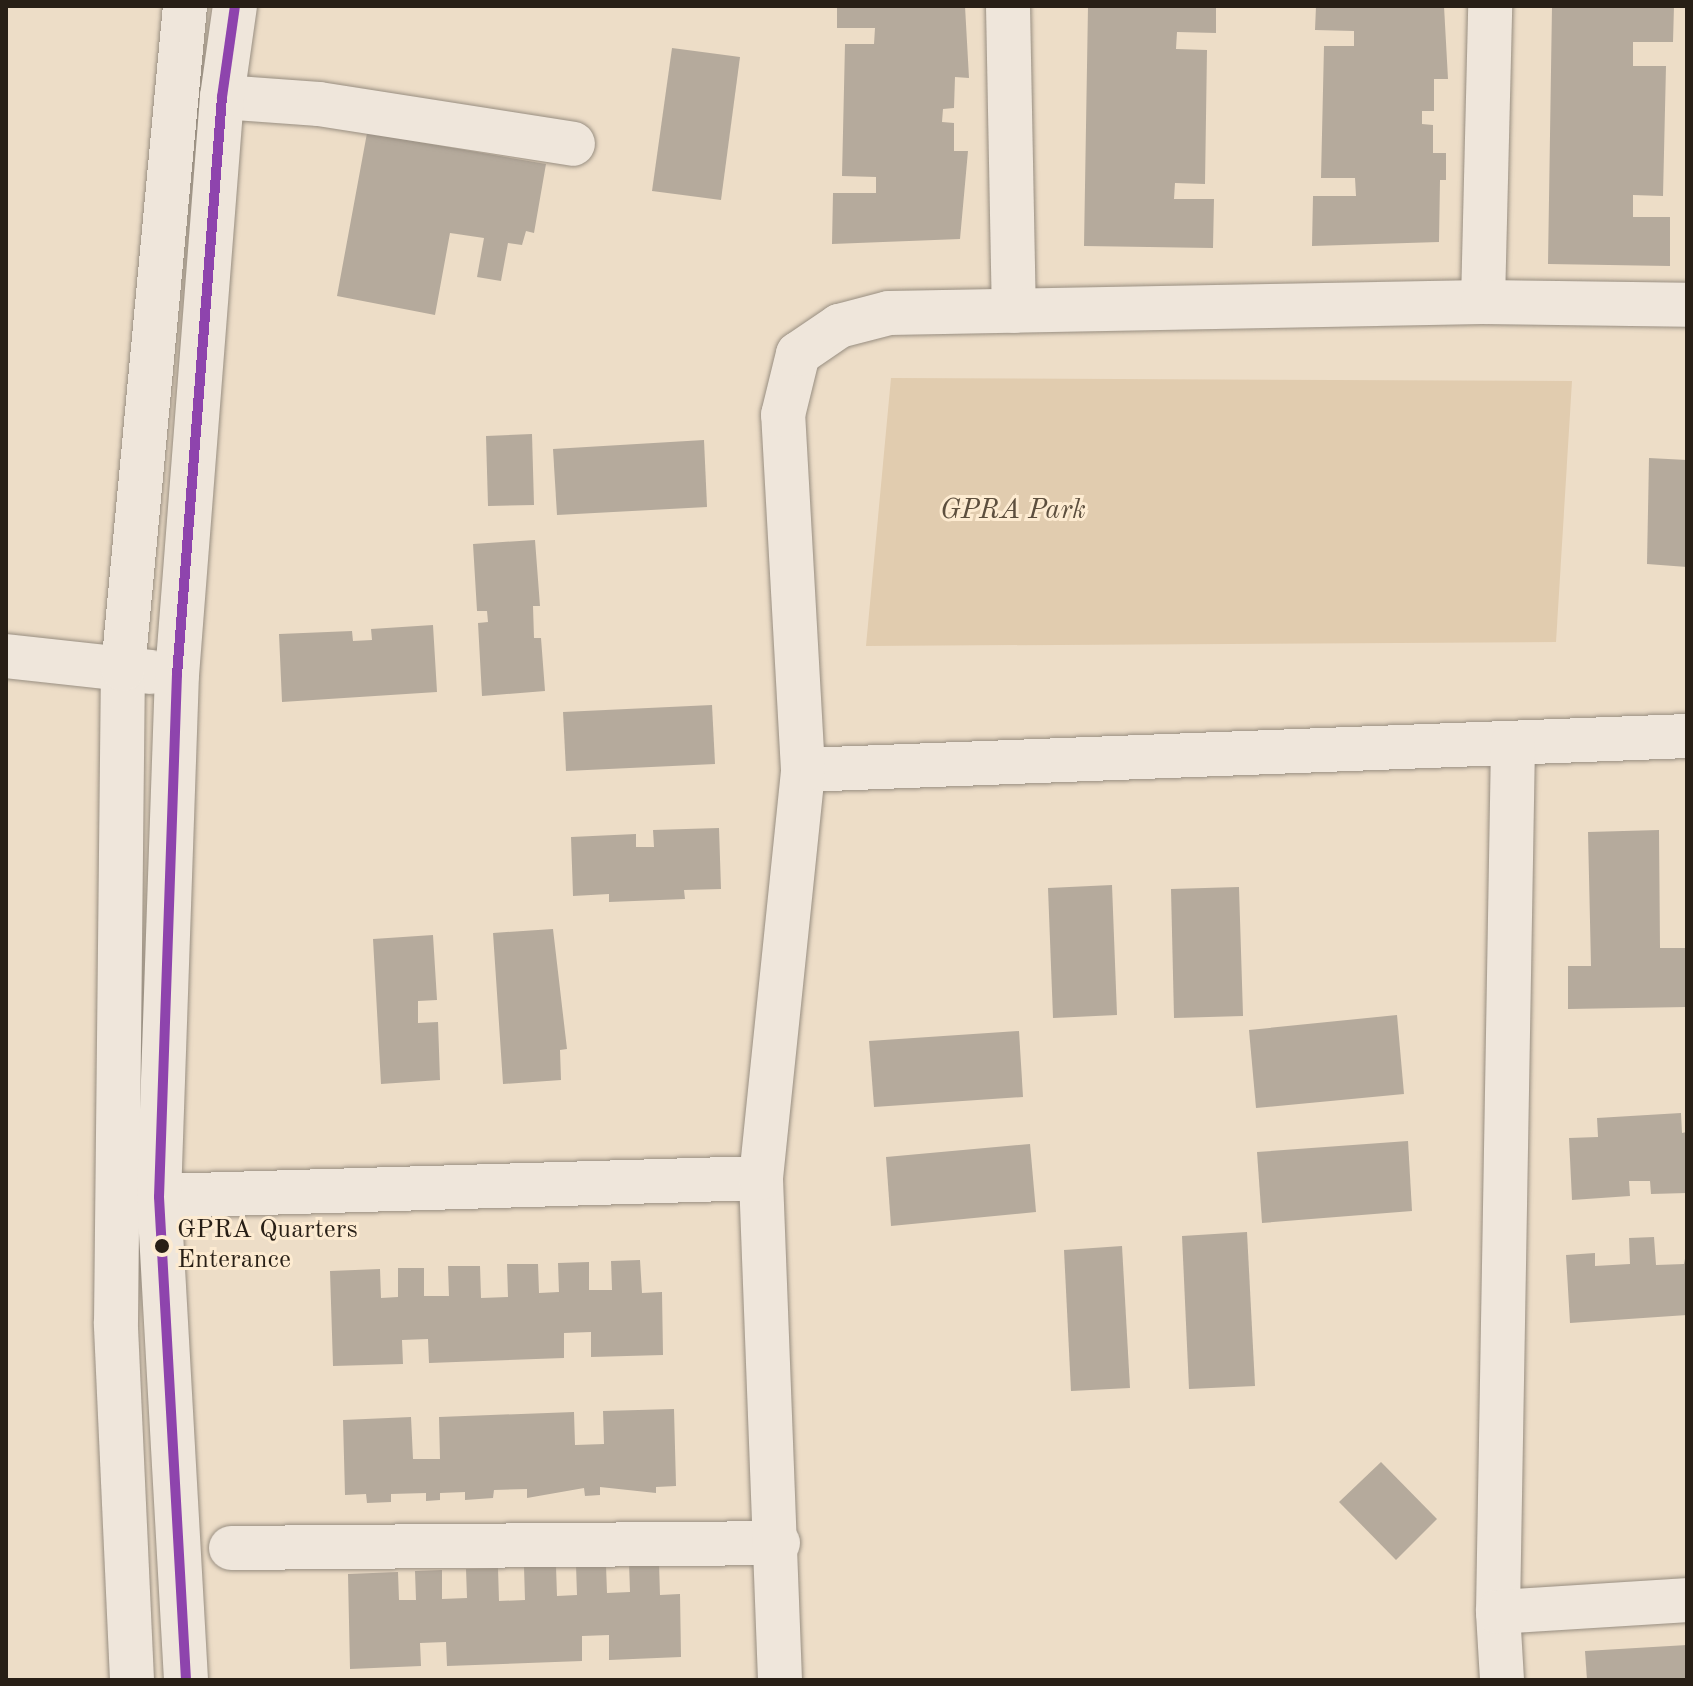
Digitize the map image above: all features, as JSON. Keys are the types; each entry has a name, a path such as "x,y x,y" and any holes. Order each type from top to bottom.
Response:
{"street":[{"path":"185,6 123,669 138,1197 186,1680"},
{"path":"132,1680 116,1322 138,1197 222,97 235,6"},
{"path":"1008,6 1014,311"},
{"path":"1483,302 1490,6"},
{"path":"222,97 319,104 573,144"},
{"path":"780,1680 778,1543 761,1178 803,770 783,415 798,354 839,326 889,313 1483,302 1687,305"},
{"path":"6,656 177,675"},
{"path":"803,770 1687,736"},
{"path":"1502,1680 1498,1612 1513,743"},
{"path":"138,1197 761,1178"},
{"path":"231,1548 778,1543"},
{"path":"1498,1612 1687,1600"}],"green space":[{"name":"GPRA Park","path":"891,378 1572,381 1556,642 866,646"}],"building":[{"path":"837,6 965,6 969,78 955,77 954,108 943,109 942,122 954,123 954,151 968,151 960,239 832,244 833,193 876,193 876,177 842,176 845,44 874,44 875,28 837,28"},
{"path":"1088,6 1216,6 1216,33 1177,32 1176,49 1207,50 1205,184 1175,183 1174,199 1214,199 1213,248 1084,246"},
{"path":"1316,6 1444,6 1448,79 1434,79 1434,111 1422,111 1422,124 1433,125 1433,153 1446,153 1446,180 1440,180 1439,242 1312,246 1313,196 1356,196 1355,178 1321,178 1324,46 1354,46 1354,31 1315,30"},
{"path":"1552,6 1674,6 1673,42 1633,42 1633,66 1666,66 1663,196 1633,195 1633,217 1670,217 1670,266 1548,264"},
{"path":"672,48 740,57 721,200 652,191"},
{"path":"367,133 546,164 534,233 526,231 522,245 508,243 501,281 477,277 484,238 450,233 435,315 337,296"},
{"path":"532,434 534,505 488,506 486,436"},
{"path":"704,440 707,507 557,515 553,449"},
{"path":"1649,458 1687,460 1687,567 1647,564"},
{"path":"535,540 540,606 533,606 534,638 541,638 545,691 482,696 478,623 488,622 487,611 477,611 473,544"},
{"path":"433,625 437,692 282,702 279,634 352,631 353,641 372,640 371,629"},
{"path":"712,705 715,764 566,771 563,712"},
{"path":"719,828 721,889 684,890 685,899 609,902 609,894 573,896 571,837 636,834 636,847 654,847 653,830"},
{"path":"1659,830 1660,948 1687,948 1687,1007 1568,1009 1568,966 1591,966 1588,832"},
{"path":"1112,885 1117,1015 1053,1018 1048,888"},
{"path":"1239,887 1243,1016 1174,1018 1171,889"},
{"path":"553,929 567,1049 560,1050 561,1080 503,1084 493,933"},
{"path":"433,935 437,1000 418,1001 418,1023 438,1022 440,1080 381,1084 373,939"},
{"path":"1397,1015 1404,1094 1256,1108 1249,1030"},
{"path":"1019,1031 1023,1097 874,1107 869,1041"},
{"path":"1681,1113 1682,1133 1687,1132 1687,1193 1651,1194 1650,1181 1629,1181 1630,1196 1572,1200 1569,1138 1598,1137 1597,1118"},
{"path":"1408,1141 1412,1211 1262,1223 1257,1152"},
{"path":"1030,1144 1036,1212 891,1226 886,1157"},
{"path":"1247,1232 1255,1386 1189,1389 1182,1236"},
{"path":"1654,1237 1656,1265 1684,1264 1687,1248 1687,1315 1570,1323 1566,1255 1595,1253 1595,1266 1630,1264 1629,1238"},
{"path":"1122,1246 1130,1388 1071,1391 1064,1250"},
{"path":"640,1260 642,1293 662,1292 663,1355 591,1357 591,1332 564,1333 564,1358 429,1363 428,1339 402,1340 403,1364 333,1366 330,1271 380,1269 381,1298 398,1297 398,1268 424,1268 424,1296 449,1296 448,1266 480,1266 481,1298 508,1297 507,1264 538,1264 539,1293 559,1292 558,1263 589,1262 589,1290 612,1290 611,1261"},
{"path":"674,1409 676,1486 656,1487 656,1493 600,1487 600,1495 585,1496 584,1488 527,1498 527,1489 494,1490 493,1498 465,1500 465,1492 440,1493 440,1500 426,1501 426,1493 391,1494 391,1502 367,1503 366,1494 345,1495 343,1420 411,1417 413,1459 440,1459 439,1417 574,1412 575,1445 604,1444 603,1411"},
{"path":"1381,1462 1437,1519 1396,1560 1339,1502"},
{"path":"629,1563 659,1563 660,1595 680,1594 681,1657 609,1660 609,1635 582,1636 582,1661 447,1666 446,1642 420,1643 421,1666 350,1669 348,1574 398,1572 399,1600 416,1600 415,1571 442,1570 442,1599 467,1598 466,1569 498,1568 499,1601 525,1600 524,1567 556,1566 557,1596 577,1595 576,1565 606,1565 607,1593 630,1592"},
{"path":"1687,1645 1687,1680 1587,1680 1585,1651"}],"transit line":[{"path":"186,1680 159,1197 177,675 222,97 235,6"}],"place":[{"name":"GPRA Quarters Enterance","path":"162,1246"}]}
